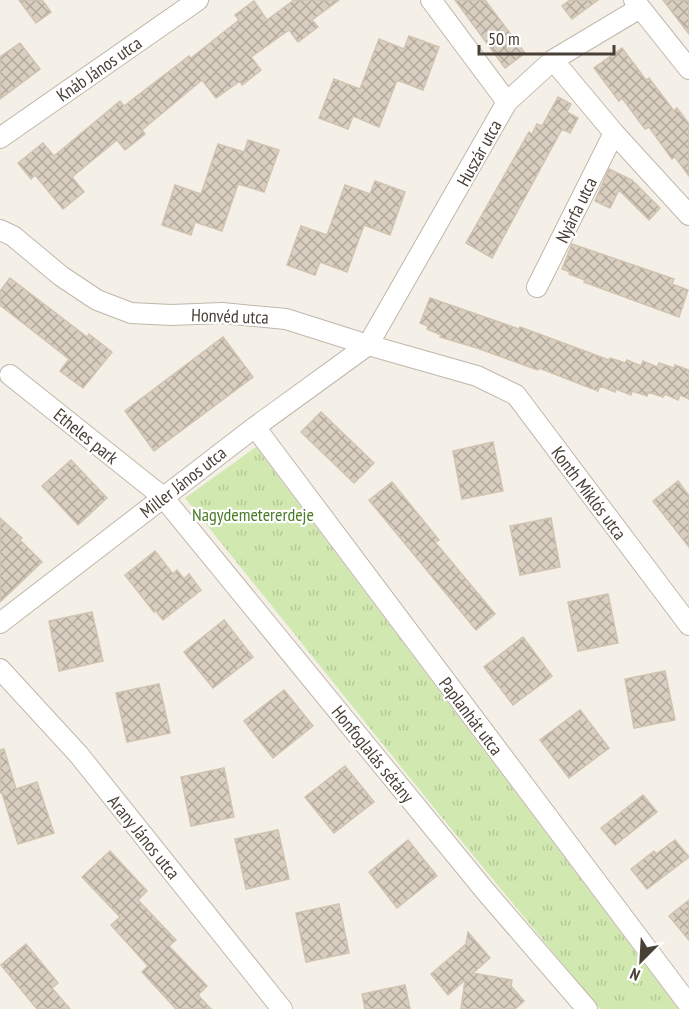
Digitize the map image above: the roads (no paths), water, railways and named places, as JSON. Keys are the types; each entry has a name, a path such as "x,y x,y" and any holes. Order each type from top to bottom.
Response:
{"street":[{"name":"Knáb János utca","path":"0,138 198,0"},
{"path":"431,0 507,102"},
{"path":"637,4 689,69"},
{"name":"Huszár utca","path":"369,345 507,102 553,60 637,4"},
{"path":"553,60 614,133 689,215"},
{"name":"Nyárfa utca","path":"537,287 614,133"},
{"name":"Honvéd utca","path":"0,230 13,237 62,276 97,300 131,313 171,315 222,313 286,319 477,376"},
{"name":"Miller János utca","path":"0,623 162,497 369,345"},
{"name":"Etheles park","path":"10,375 162,497"},
{"name":"Konth Miklós utca","path":"477,376 516,395 689,625"},
{"name":"Paplanhát utca","path":"255,427 689,1005"},
{"name":"Honfoglalás sétány","path":"162,497 486,892 587,1009"},
{"name":"Arany János utca","path":"0,669 79,755 282,1009"}],"park label":[{"name":"Nagydemetererdeje","path":"253,514"}]}
